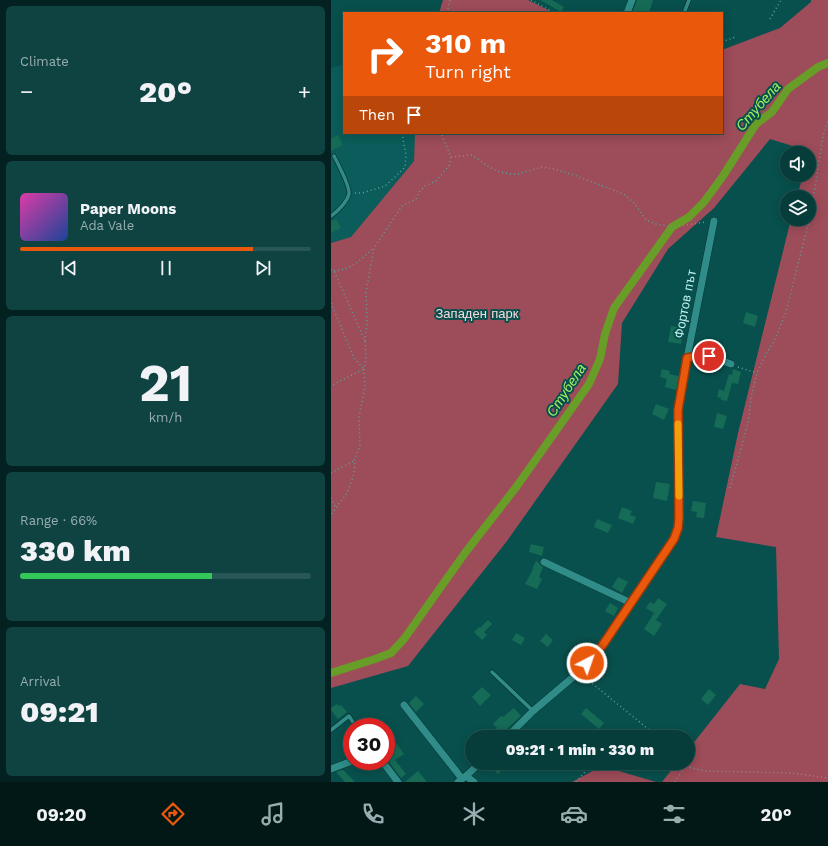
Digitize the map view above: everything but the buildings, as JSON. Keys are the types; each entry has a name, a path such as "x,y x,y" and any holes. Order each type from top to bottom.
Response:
{"street":[{"path":"627,12 632,0"},
{"name":"Фортов път","path":"514,730 533,711 579,672 602,646 674,539 678,528 678,410 713,221"},
{"path":"687,358 709,356 731,364"},
{"path":"544,562 631,603"},
{"path":"404,706 462,779 474,782"},
{"path":"331,769 343,764"},
{"path":"389,770 398,782"},
{"path":"462,779 472,770"}],"lane":[{"path":"684,12 689,0"},
{"path":"331,216 345,203 349,194 347,184 334,156"},
{"path":"491,672 533,711"},
{"path":"331,730 343,721"}],"path":[{"path":"447,12 450,0"},
{"path":"531,0 553,12"},
{"path":"769,19 781,0"},
{"path":"723,42 735,37"},
{"path":"730,488 748,423 752,393 757,373 775,339 786,312 811,213 823,136 828,121"},
{"path":"349,194 362,193 385,186 405,167 406,155 402,134"},
{"path":"331,270 334,271 349,268 374,248 402,206 415,199 425,186 436,181 449,166 451,157 441,134"},
{"path":"451,157 471,155 489,167 500,172 511,174 518,174 542,167 571,174 625,195 634,203 646,220 656,224 672,227 713,221"},
{"path":"331,515 347,493 353,477 354,461 360,446 359,417 365,387 364,369 366,358 365,341 367,322 366,292 374,248"},
{"path":"334,271 365,341"},
{"path":"331,303 354,358 364,369"},
{"path":"731,364 757,373"},
{"path":"331,387 364,369"},
{"path":"331,473 354,461"},
{"path":"331,498 336,508"},
{"path":"579,672 649,730"},
{"path":"695,769 705,771 791,773 828,778"},
{"path":"577,782 587,770"},
{"path":"675,782 683,770"}],"shaded area":[{"path":"343,64 343,134 415,134 414,161 351,237 331,243 331,68"}],"green space":[{"path":"443,0 528,0 552,12 439,12"},
{"name":"Западен парк","path":"811,0 828,0 828,782 662,782 671,770 695,770 695,741 740,684 765,689 779,659 776,547 716,537 738,433 789,226 816,226 816,190 799,190 801,182 816,182 816,146 793,146 770,139 714,208 668,249 622,323 618,384 507,541 408,666 331,688 331,243 351,237 414,161 415,134 723,134 723,50 780,28 811,2"},
{"path":"594,770 616,770 656,782 572,782"}],"waterway":[{"name":"Стубела","path":"331,673 391,653 404,639 465,553 517,486 589,384 600,359 605,334 614,308 672,227 689,217 704,202 723,176 756,124 772,112 788,89 818,67 828,63"}],"slow traffic":[{"path":"678,424 679,496"}],"route":[{"path":"587,663 602,646 674,539 678,528 679,518 678,410 687,358 709,356"}]}
